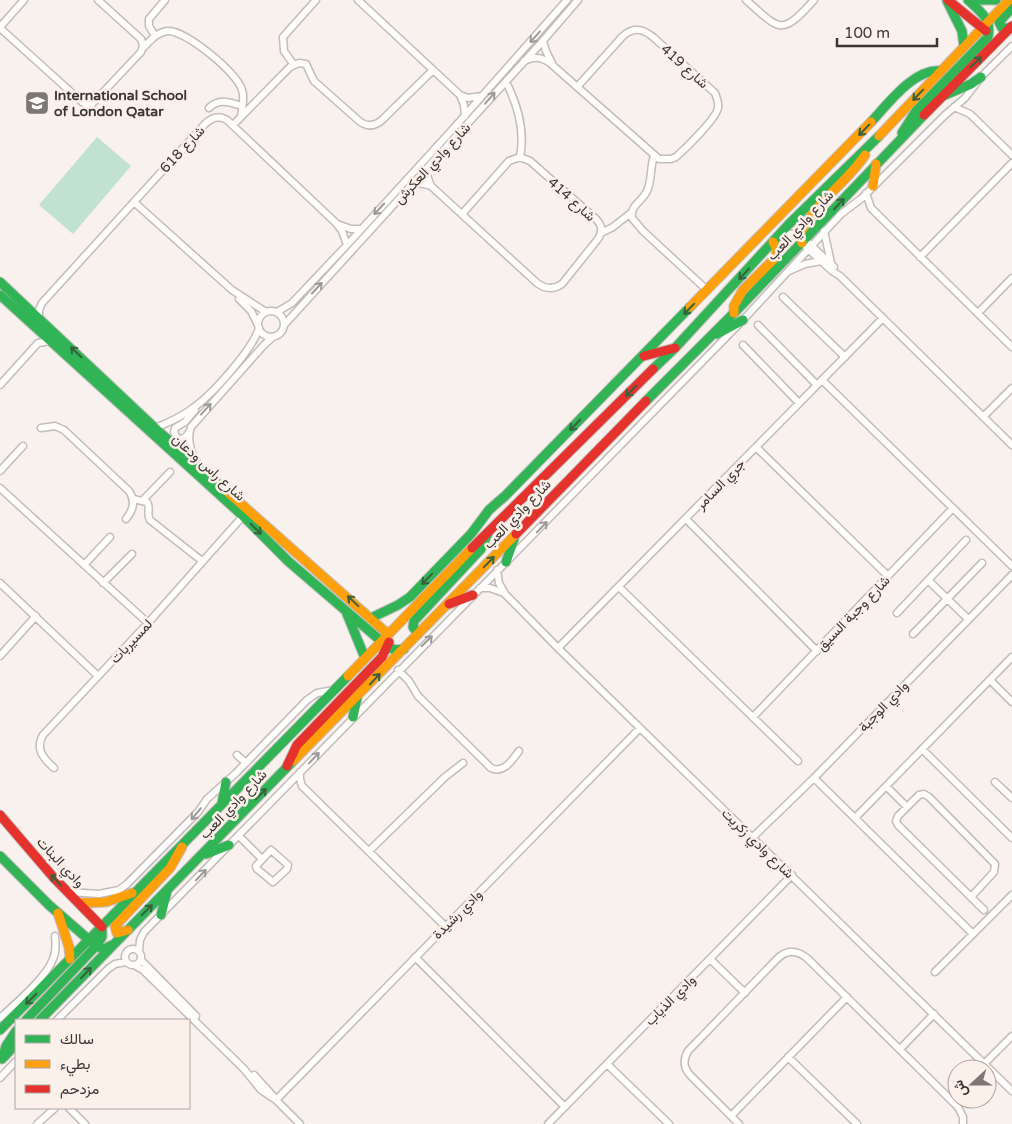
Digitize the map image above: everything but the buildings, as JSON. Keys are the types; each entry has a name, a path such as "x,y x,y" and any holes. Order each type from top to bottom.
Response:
{"street":[{"path":"24,0 0,28 82,102 88,105 96,102 155,36 164,32 175,31 186,36 212,57 240,84 243,92 241,117"},
{"path":"98,0 140,39 143,48"},
{"path":"155,36 149,26 148,19 166,0"},
{"path":"294,65 284,51 283,37 316,0"},
{"path":"358,0 460,94 474,98 483,96"},
{"name":"شارع وادي العكرش","path":"277,312 292,303 361,229 483,96 567,0"},
{"name":"شارع وادي العكرش","path":"284,324 543,41 578,0"},
{"path":"746,0 773,23 783,26 794,21 814,0"},
{"path":"948,0 987,27 1003,35"},
{"path":"948,0 963,35 964,47"},
{"path":"899,140 916,111 983,43 987,27 968,0"},
{"path":"973,0 996,0"},
{"name":"شارع وادي العب","path":"0,1030 70,959 93,943 102,927 184,842 365,658 386,641 409,614 501,518 675,348 775,239 869,146 964,47 987,27 1008,0"},
{"path":"1011,27 1002,28 999,22 1012,8"},
{"name":"شارع وادي العب","path":"41,1019 706,340 805,242 876,164 1011,27"},
{"name":"شارع 419","path":"578,86 622,37 628,32 640,30 646,31 711,89 718,103 717,113 714,117 676,157 665,160 654,156"},
{"path":"543,41 554,66"},
{"path":"805,242 824,231 843,212 856,203 965,98 981,77 1012,46"},
{"path":"1004,54 1012,53"},
{"path":"524,61 529,58 540,58 554,66 654,156 650,170 648,190 632,212 613,227 601,233"},
{"path":"346,245 342,231 336,223 233,125 286,70 299,63 306,64 314,81 366,125 379,123 433,70"},
{"name":"شارع وادي العب","path":"371,618 398,605 415,592 471,534 489,510 643,356 913,79 923,72 941,71"},
{"path":"941,97 971,84 981,77"},
{"path":"462,214 509,161 520,157 522,143 520,121 508,86"},
{"path":"460,94 465,116"},
{"path":"965,98 970,114"},
{"path":"209,108 220,101 242,106"},
{"path":"954,107 970,114 1012,155"},
{"name":"شارع 618","path":"42,303 208,121 221,117 233,125"},
{"path":"276,1100 272,1093 243,1062 140,960 139,944 141,936 398,670 743,320 785,273 805,242 808,218 858,166 869,146"},
{"name":"شارع 414","path":"425,170 432,186 537,283 546,288 557,287 562,284 598,239 601,227 596,219 530,160 520,157"},
{"path":"920,257 1012,163"},
{"path":"873,186 876,164"},
{"path":"413,183 432,186"},
{"path":"866,193 871,208"},
{"path":"134,202 232,290 251,312 263,334 273,337"},
{"path":"856,203 871,208 1012,347"},
{"path":"632,212 634,221 643,231 707,290"},
{"path":"336,223 351,229 361,229"},
{"path":"824,231 831,264"},
{"path":"734,313 733,308 738,297 776,256 775,239 791,234 805,242 831,264 840,276 882,319 1012,445"},
{"path":"805,242 820,261 840,276"},
{"path":"785,273 805,264 820,261"},
{"path":"978,313 1012,278"},
{"name":"شارع راس ودعان","path":"0,282 155,428 371,618 386,641"},
{"path":"232,290 266,312 277,312 282,317 284,324 282,332 264,345 196,420 185,437 181,439 176,438 175,428 185,422 246,353 254,340 261,316 266,312"},
{"name":"شارع راس ودعان","path":"0,296 243,516 288,561 344,609 386,641"},
{"path":"783,297 844,357"},
{"path":"28,307 34,307 42,303"},
{"path":"39,318 39,310 42,303"},
{"name":"جري السامر","path":"558,648 882,319"},
{"path":"706,340 743,320"},
{"path":"758,325 1012,566"},
{"path":"38,330 38,343"},
{"path":"0,385 38,343 50,341"},
{"path":"743,345 800,403"},
{"path":"643,356 675,348"},
{"path":"984,417 1012,388"},
{"path":"155,428 185,414 202,401"},
{"path":"42,428 55,426 64,430 126,488 133,499 132,509 126,519"},
{"path":"189,432 191,452 200,467"},
{"path":"0,471 23,446"},
{"path":"756,447 888,576"},
{"path":"143,500 170,472"},
{"path":"0,488 148,623"},
{"path":"133,499 143,500 148,504 150,520 202,561"},
{"name":"شارع وجبة السيق","path":"753,718 953,508"},
{"name":"لمسيربات","path":"54,768 42,756 39,745 41,740 243,516"},
{"path":"477,526 501,518"},
{"path":"686,519 817,651"},
{"path":"418,634 413,627 414,621 481,549 489,531"},
{"path":"506,562 515,536"},
{"path":"84,565 110,537"},
{"path":"897,613 966,540"},
{"path":"103,582 132,554"},
{"path":"913,634 982,563"},
{"name":"شارع وادي زكريت","path":"497,570 499,583 505,594 558,648 979,1059"},
{"name":"وادي الوجبة","path":"753,837 814,778 1012,575"},
{"path":"929,581 968,619"},
{"path":"0,583 98,676"},
{"path":"619,587 798,761"},
{"path":"480,588 496,589 505,594"},
{"path":"409,614 415,592"},
{"path":"447,605 473,595"},
{"path":"344,609 353,626 365,658"},
{"path":"0,656 36,616"},
{"path":"386,641 395,650 404,648"},
{"path":"286,769 297,745 382,658 386,641"},
{"path":"855,818 1012,657"},
{"path":"398,670 409,681 418,696 494,769 504,768 519,752"},
{"path":"990,680 1012,702"},
{"path":"69,892 109,893 127,884 198,812 207,799 246,763 310,697 317,693 334,690"},
{"path":"353,717 357,698"},
{"name":"وادي رشيدة","path":"276,1100 639,729"},
{"path":"922,749 1012,838"},
{"path":"237,755 246,763"},
{"path":"369,851 463,763"},
{"path":"300,772 302,786 446,926"},
{"path":"814,778 973,934"},
{"path":"222,803 226,782"},
{"path":"995,782 1012,798"},
{"path":"287,786 302,786"},
{"path":"886,786 907,807"},
{"path":"971,897 994,872 995,866 993,862 927,795 919,795 898,816 896,821 898,825 984,910"},
{"name":"وادي البنات","path":"0,815 54,878 102,927"},
{"path":"239,836 262,859"},
{"path":"128,930 121,933 117,932 115,926 170,868 180,853 184,842"},
{"path":"202,856 229,845"},
{"path":"273,850 288,863 288,868 275,881 271,882 256,868 256,865 262,859 273,850"},
{"path":"0,856 58,913 93,943 104,949 113,945"},
{"name":"وادي الذياب","path":"548,1124 792,876"},
{"path":"80,903 106,902 137,891"},
{"path":"161,915 166,891"},
{"path":"935,972 1012,895"},
{"path":"58,913 61,927 68,943 70,959"},
{"path":"0,1018 48,970 54,958 55,936"},
{"path":"27,1019 93,943"},
{"path":"126,962 124,956 128,949 134,948 139,951"},
{"path":"739,1124 690,1075 684,1063 685,1057 688,1051 781,955 792,951 804,955 958,1107 964,1117 963,1124"},
{"path":"415,957 564,1107"},
{"path":"710,959 745,993"},
{"path":"134,965 140,960"},
{"path":"58,1019 115,964 126,962 134,965 143,970 244,1069 261,1090 276,1100 300,1124"},
{"path":"731,1116 847,996"},
{"path":"900,1049 934,1014"},
{"path":"1,1060 6,1046 15,1032"},
{"path":"989,1059 1012,1036"},
{"path":"1,1060 15,1045"},
{"path":"788,1058 857,1124"},
{"path":"607,1064 669,1124"},
{"path":"0,1078 15,1065"},
{"name":"شارع وادي زكريت","path":"997,1077 1012,1091"},
{"path":"37,1124 54,1109"},
{"path":"70,1109 85,1124"}],"green space":[{"path":"97,137 131,166 73,234 39,205"}],"traffic: fast":[{"path":"902,133 916,111 988,37 987,20 968,0"},
{"path":"973,0 996,0"},
{"path":"947,1 962,31 964,47"},
{"path":"1010,28 1002,28 999,22 1012,8"},
{"path":"871,122 911,81 921,75 941,71"},
{"path":"945,95 971,84 981,77"},
{"path":"646,401 734,313 924,115"},
{"path":"653,369 675,348 789,224 879,136"},
{"path":"0,282 155,428 223,488"},
{"path":"0,295 243,516 288,561 388,647 395,650 404,649"},
{"path":"371,618 410,597 471,534 489,510 505,496 690,307"},
{"path":"717,334 743,320"},
{"path":"418,634 413,627 414,621 481,549 488,533"},
{"path":"506,562 514,539"},
{"path":"347,614 365,658"},
{"path":"0,1030 348,676"},
{"path":"353,717 357,698"},
{"path":"41,1019 293,761"},
{"path":"222,803 226,782"},
{"path":"206,854 229,845"},
{"path":"0,856 49,905 96,946 104,949 112,945"},
{"path":"161,915 167,891"},
{"path":"27,1019 96,946 102,937 102,927"},
{"path":"2,1059 6,1046 15,1032"},
{"path":"4,1057 15,1045"}],"traffic: slow":[{"path":"879,136 1009,0"},
{"path":"690,307 871,122"},
{"path":"802,243 800,235 813,213 865,155"},
{"path":"873,186 876,164"},
{"path":"734,313 734,306 743,290 776,257 777,249 773,242"},
{"path":"223,488 388,634"},
{"path":"293,761 516,534"},
{"path":"348,676 472,548"},
{"path":"128,930 117,933 115,926 170,868 182,847"},
{"path":"80,903 106,902 132,893"},
{"path":"58,913 69,947 70,959"}],"traffic: jam":[{"path":"948,0 986,31"},
{"path":"924,115 1012,26"},
{"path":"644,356 675,348"},
{"path":"472,548 653,369"},
{"path":"516,534 646,401"},
{"path":"449,604 473,595"},
{"path":"287,766 297,745 382,657 389,642"},
{"path":"0,815 54,878 102,927"}],"place":[{"name":"International School of London Qatar","path":"37,103"}]}
